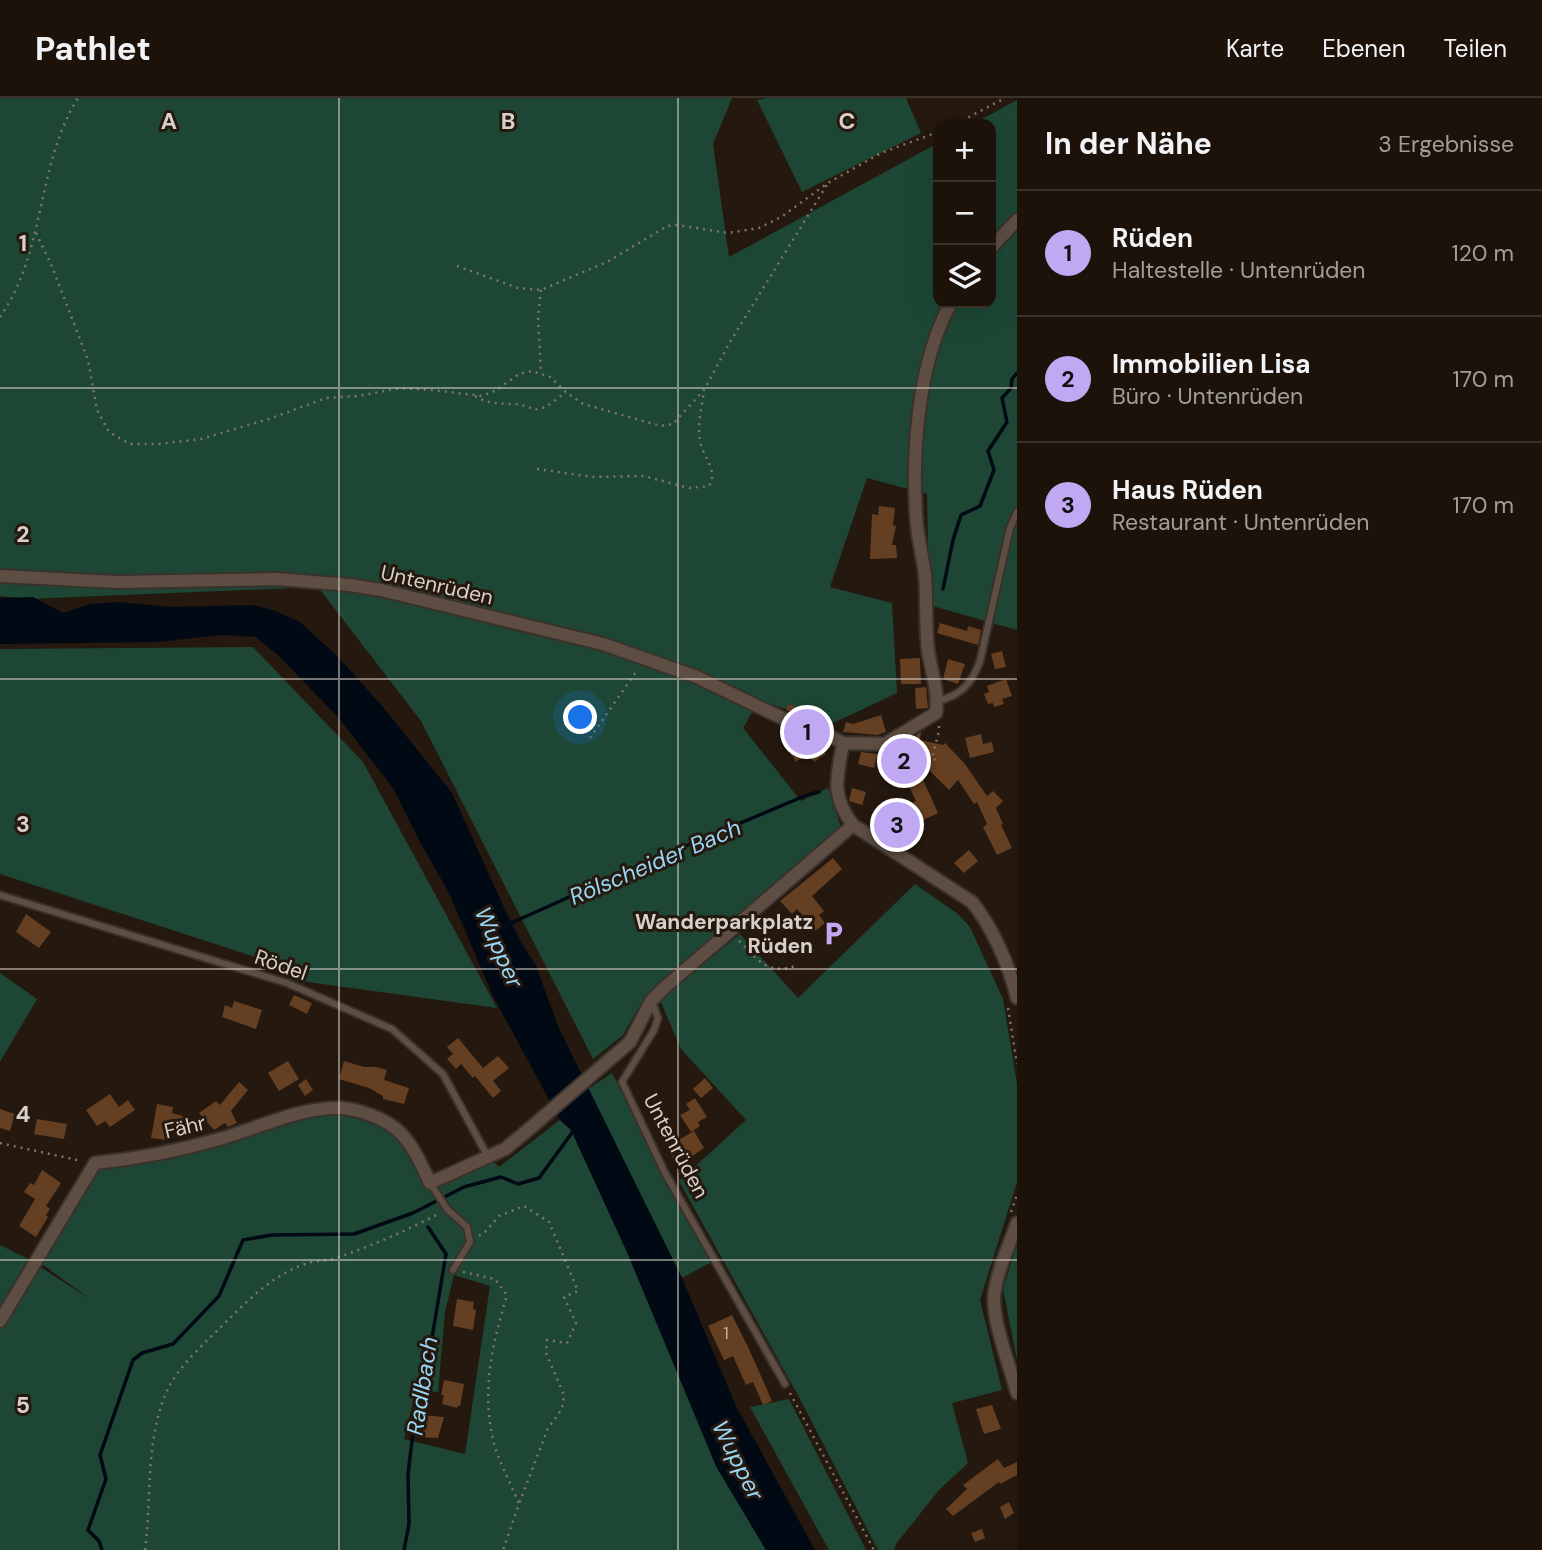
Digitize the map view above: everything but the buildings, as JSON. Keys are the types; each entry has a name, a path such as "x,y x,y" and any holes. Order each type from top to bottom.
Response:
{"street":[{"path":"994,245 1017,220"},
{"path":"937,707 928,649 925,575 917,527 916,479 922,389 928,358 940,322 948,308"},
{"name":"Untenrüden","path":"0,576 117,582 253,578 350,585 591,641 646,658 697,677 782,718 844,743 885,744 937,707"},
{"path":"844,743 836,793 839,805 853,825 972,902 983,916 997,945 1012,998"},
{"path":"433,1188 505,1149 620,1051 635,1035 652,1001 728,931 853,825"},
{"name":"Fähr","path":"95,1163 217,1140 302,1114 342,1108 368,1114 396,1128 413,1149 433,1188"},
{"path":"0,1321 95,1163"},
{"path":"1017,1223 994,1298 1017,1394"}],"lane":[{"path":"937,707 957,694 974,678 981,661 1010,528 1017,512"},
{"name":"Rödel","path":"0,895 286,983 393,1029 443,1074 488,1157"},
{"name":"Untenrüden","path":"652,1001 658,1018 654,1030 622,1082 661,1164 785,1384"},
{"name":"Fähr","path":"433,1188 445,1206 467,1227 470,1241"},
{"path":"453,1270 470,1241"}],"path":[{"path":"0,317 17,291 36,233 61,130 78,98"},
{"path":"965,119 1005,98"},
{"path":"457,266 518,288 541,290 609,261 667,226 677,225 727,233 759,228 781,217 828,183 881,153 933,134"},
{"path":"36,233 51,264 88,360 97,410 109,432 130,444 201,439 269,419 326,398 359,396 400,388 475,396 490,394 519,374 541,373 592,407 654,425 668,426 673,424 704,390 730,342 828,183"},
{"path":"541,290 538,335 541,373"},
{"path":"537,469 593,477 644,476 689,488 709,486 713,474 701,445 699,432 704,390"},
{"path":"475,396 493,405 521,404 534,410 545,407 566,392"},
{"path":"590,738 646,658"},
{"path":"937,707 940,731 932,758 939,762"},
{"path":"728,931 765,966 776,969 798,965"},
{"path":"1012,998 1017,1064"},
{"path":"0,1143 95,1163"},
{"path":"145,1550 149,1516 149,1462 156,1427 167,1390 195,1353 246,1301 276,1279 306,1263 333,1260 394,1235 445,1206"},
{"path":"470,1241 486,1231 499,1216 524,1206 549,1222 578,1291 564,1297 576,1323 567,1343 547,1340 546,1353 564,1395 562,1409 548,1428 503,1550"},
{"path":"453,1270 495,1279 507,1295 490,1355 489,1405 494,1444 519,1504"},
{"path":"785,1384 874,1550"}],"green space":[{"path":"0,98 732,98 713,144 729,257 933,146 933,308 996,308 996,119 982,119 1017,100 1017,630 929,605 927,494 867,478 830,587 892,603 897,693 831,724 758,700 635,651 380,595 603,648 754,709 743,728 801,801 828,788 841,827 644,998 623,1035 593,1059 421,721 318,587 27,599 0,596"},
{"path":"906,98 921,133 802,192 757,100"},
{"path":"253,647 363,762 497,1008 293,980 252,956 0,874 0,649"},
{"path":"915,884 958,914 970,927 1003,999 1017,1084 1017,1182 980,1300 1002,1390 952,1403 968,1463 939,1490 894,1550 878,1550 799,1397 679,1181 746,1120 681,1049 660,1000 740,934 798,998"},
{"path":"0,973 37,999 0,1062"},
{"path":"612,1073 710,1263 682,1278 588,1089"},
{"path":"337,1112 388,1129 406,1147 430,1186 493,1161 499,1167 560,1120 571,1130 627,1252 716,1466 766,1550 0,1550 0,1245 28,1259 90,1299 42,1264 99,1168","holes":["454,1275 490,1286 465,1454 404,1439 416,1390 438,1392 445,1312"]},
{"path":"1017,1244 1017,1360 1003,1289"},
{"path":"789,1399 866,1550 829,1550 750,1407"}],"water":[{"name":"Wupper","path":"33,597 63,613 90,604 120,602 170,607 253,605 276,611 300,622 338,657 383,707 452,793 507,914 536,966 558,1026 682,1278 736,1406 815,1550 766,1550 716,1466 627,1252 571,1130 560,1120 493,996 449,893 393,788 338,717 280,657 256,637 222,635 157,642 0,644 0,598"}],"waterway":[{"name":"Rölscheider Bach","path":"943,589 961,515 980,506 994,470 988,451 1007,422 1002,398 1011,388 1012,379 1017,373"},
{"name":"Rölscheider Bach","path":"509,924 645,863 819,792"},
{"path":"102,1550 99,1541 88,1530 106,1479 100,1455 133,1360 142,1353 173,1344 219,1296 243,1240 272,1235 354,1234 413,1213 464,1187 501,1177 518,1184 539,1178 574,1130"},
{"name":"Radlbach","path":"404,1550 409,1524 408,1474 415,1416 430,1350 446,1254 428,1227"}],"place":[{"name":"Rüden","path":"807,732"},
{"name":"Immobilien Lisa","path":"904,761"},
{"name":"Haus Rüden","path":"897,825"},
{"name":"Wanderparkplatz Rüden","path":"833,934"}]}
